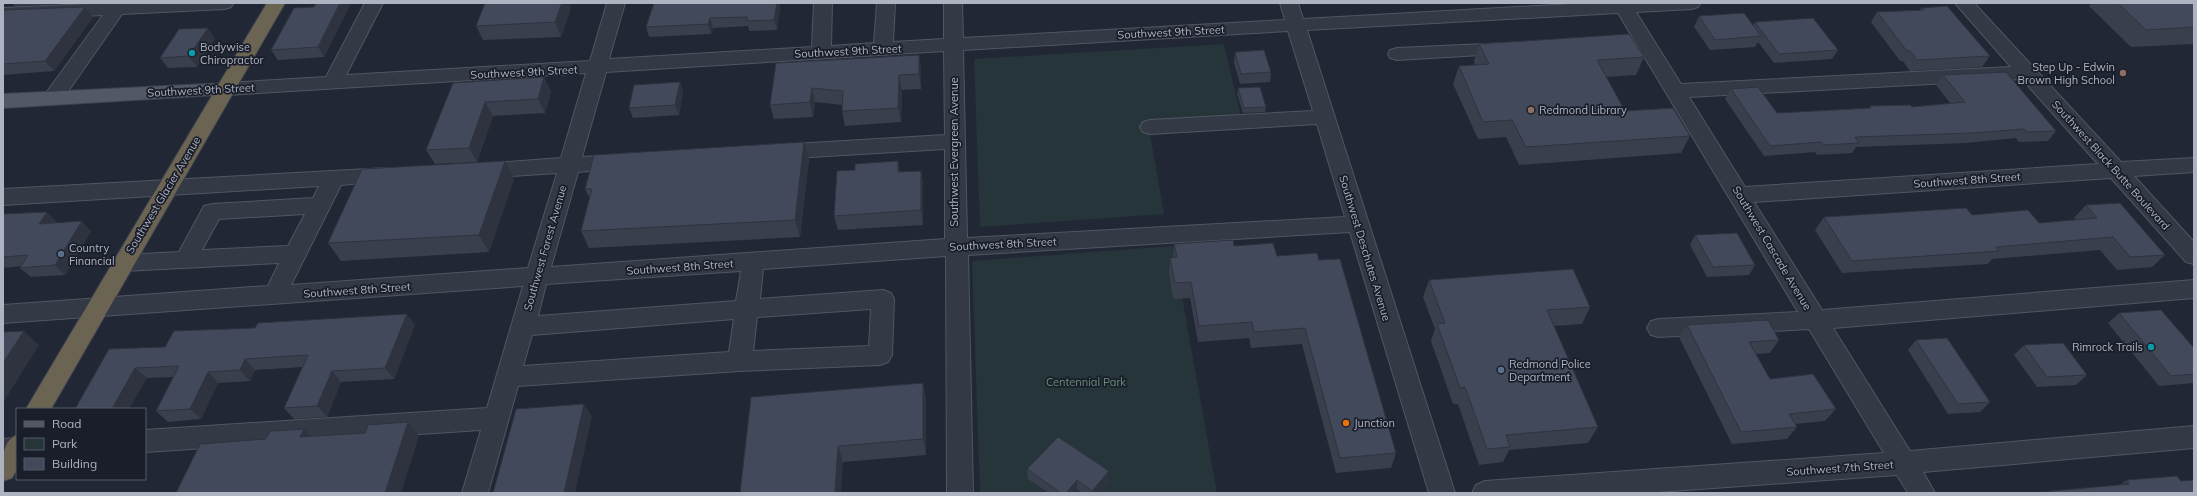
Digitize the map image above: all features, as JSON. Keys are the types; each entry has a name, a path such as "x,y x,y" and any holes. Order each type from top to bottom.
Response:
{"highway":[{"name":"Southwest Glacier Avenue","path":"39,408 227,89 276,3"}],"main road":[{"name":"Southwest 9th Street","path":"3,101 227,89"}],"street":[{"path":"3,14 225,3"},
{"path":"333,82 374,3"},
{"name":"Southwest Forest Avenue","path":"475,493 616,3"},
{"path":"820,53 823,3"},
{"path":"883,49 886,3"},
{"name":"Southwest Evergreen Avenue","path":"953,3 955,247 960,493"},
{"name":"Southwest Deschutes Avenue","path":"1289,3 1442,493"},
{"name":"Southwest 9th Street","path":"227,89 597,68 883,49 1296,26 1623,5 1692,3"},
{"name":"Southwest Black Butte Boulevard","path":"1964,3 2194,256"},
{"name":"Southwest Cascade Avenue","path":"1623,5 1922,493"},
{"path":"52,98 117,8"},
{"path":"1623,44 1646,43"},
{"path":"1397,54 1522,48"},
{"path":"1676,92 2027,72"},
{"path":"1150,127 1325,117"},
{"path":"756,154 954,141"},
{"path":"459,172 639,161"},
{"name":"Southwest 8th Street","path":"1739,195 2194,165"},
{"path":"3,197 404,174"},
{"path":"275,295 319,205 334,178"},
{"path":"186,260 212,212 319,205"},
{"name":"Southwest 8th Street","path":"3,314 537,278 955,247 1358,224"},
{"path":"123,263 295,254"},
{"path":"740,361 753,262"},
{"path":"1659,328 1815,320 2194,289"},
{"path":"508,377 740,361 880,355 883,299 523,326"},
{"path":"146,441 497,418"},
{"name":"Southwest 7th Street","path":"1485,493 1904,463 2194,438"}],"green space":[{"path":"1224,44 1241,116 1148,122 1164,214 980,227 974,59"},
{"name":"Centennial Park","path":"1173,246 1217,493 980,493 972,261"}],"building":[{"path":"316,3 340,3 318,47 271,50 294,8 314,7"},
{"path":"485,3 562,3 555,22 476,26"},
{"path":"654,3 777,3 774,20 747,21 747,17 710,18 708,24 646,27"},
{"path":"2118,3 2194,3 2194,27 2146,30"},
{"path":"1947,6 1990,56 1917,60 1910,51 1907,51 1877,12 1924,10 1921,8"},
{"path":"85,7 45,61 3,64 3,10"},
{"path":"1744,13 1761,36 1715,40 1699,16"},
{"path":"1813,18 1838,50 1779,54 1755,22"},
{"path":"208,28 189,56 160,58 179,29"},
{"name":"Redmond Library","path":"1629,34 1644,57 1597,60 1625,111 1673,108 1690,136 1526,147 1512,120 1483,122 1459,66 1489,64 1479,44"},
{"path":"1264,50 1271,72 1241,74 1235,52"},
{"path":"919,55 919,74 899,75 898,108 842,111 843,91 812,88 810,102 770,105 776,63"},
{"path":"2006,72 2056,131 2027,132 2024,129 1973,133 1855,137 1859,143 1823,145 1821,142 1770,146 1731,89 1758,87 1777,113 1871,108 1870,106 1910,105 1912,107 1965,102 1943,75"},
{"path":"544,77 538,99 485,102 469,148 426,150 453,83"},
{"path":"680,82 675,105 629,108 634,85"},
{"path":"1260,87 1266,107 1244,108 1238,88"},
{"path":"804,142 795,220 581,231 592,189 585,189 594,155"},
{"path":"505,161 479,235 328,243 362,169"},
{"path":"898,161 898,172 921,171 921,210 834,216 837,171 855,170 855,164"},
{"path":"2120,203 2165,255 2130,257 2113,237 1996,247 1999,251 1852,261 1824,217 1966,208 1972,215 2028,210 2039,223 2097,218 2086,205"},
{"path":"47,212 39,224 82,221 55,265 20,268 28,255 3,257 3,214"},
{"path":"1737,233 1755,265 1713,267 1695,235"},
{"path":"1233,240 1234,246 1273,243 1277,256 1317,253 1319,260 1340,259 1396,453 1340,458 1305,328 1254,332 1252,322 1199,326 1191,282 1175,283 1170,258 1177,257 1174,244"},
{"name":"Redmond Police Department","path":"1573,269 1590,307 1547,310 1598,427 1506,435 1510,447 1487,449 1465,387 1460,388 1437,324 1445,323 1429,280"},
{"path":"2161,310 2194,348 2194,374 2171,376 2119,313"},
{"path":"407,314 385,368 332,371 317,406 284,408 308,355 245,359 240,370 208,372 190,409 156,411 179,366 135,368 113,408 76,408 109,349 165,347 174,331 255,328 258,323"},
{"path":"1768,320 1779,340 1749,342 1770,379 1813,374 1836,409 1789,414 1797,427 1741,432 1687,325"},
{"path":"24,331 3,363 3,332"},
{"path":"1947,338 1990,402 1958,404 1916,340"},
{"path":"2063,343 2087,375 2047,377 2024,345"},
{"path":"923,383 923,439 838,446 835,493 740,493 751,397"},
{"path":"584,404 564,493 493,493 516,409"},
{"path":"408,422 385,493 176,493 200,444 266,439 270,431 304,429 300,437 365,433 368,425"},
{"path":"1058,437 1109,471 1092,491 1077,480 1066,493 1061,493 1027,469"},
{"path":"2177,476 2181,481 2194,480 2194,493 2030,493 2129,484 2127,480"}],"place":[{"name":"Bodywise Chiropractor","path":"192,53"},
{"name":"Step Up - Edwin Brown High School","path":"2123,73"},
{"name":"Redmond Library","path":"1531,110"},
{"name":"Country Financial","path":"61,254"},
{"name":"Rimrock Trails","path":"2151,347"},
{"name":"Redmond Police Department","path":"1501,370"},
{"name":"Junction","path":"1346,423"}]}
